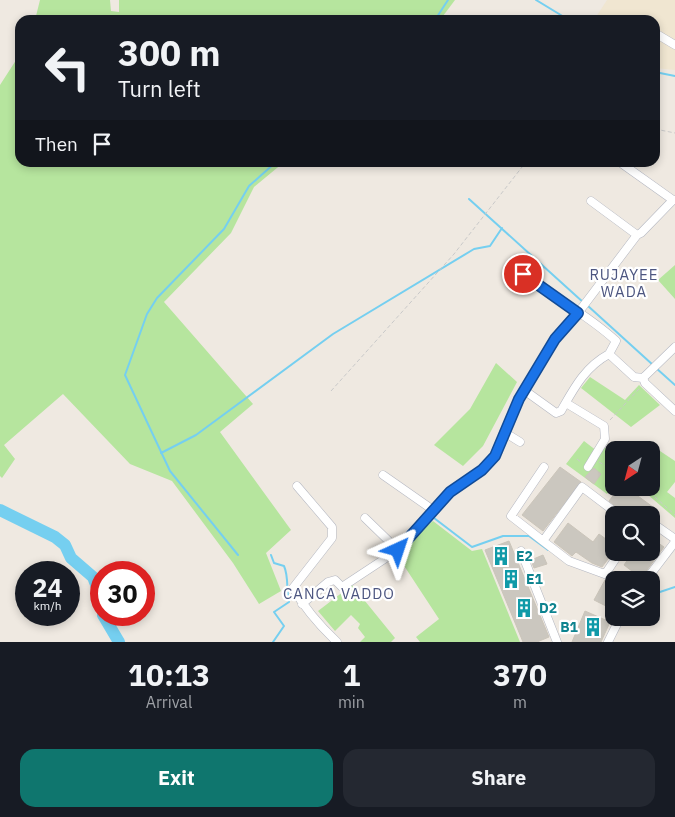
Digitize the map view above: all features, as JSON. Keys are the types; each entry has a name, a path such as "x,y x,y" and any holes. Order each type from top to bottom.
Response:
{"street":[{"path":"660,36 675,45"},
{"path":"302,604 328,582 335,580 342,587 398,550 450,492 482,470 495,456 524,390 555,339 578,313 637,235 642,233 674,200 627,167"},
{"path":"591,201 637,235"},
{"path":"523,274 606,331 616,341 609,354 599,360 580,378 561,411 556,413 524,390"},
{"path":"644,381 675,347"},
{"path":"609,354 634,377 644,381 675,411"},
{"path":"566,403 604,426 605,439 588,467"},
{"path":"504,432 520,442"},
{"path":"544,467 511,516 569,561 605,573"},
{"path":"383,474 433,510"},
{"path":"297,486 332,527 332,538 293,588 302,604 337,642"},
{"path":"543,541 582,487 607,506"},
{"path":"365,518 398,550"},
{"path":"653,571 675,540 660,529"},
{"path":"521,551 557,642"},
{"path":"608,642 616,626"}],"path":[{"path":"660,130 675,133"},
{"path":"331,391 454,254 522,167"},
{"path":"604,426 644,381"},
{"path":"594,460 605,466"},
{"path":"654,496 675,516"}],"shaded area":[{"path":"607,0 675,0 675,70 660,68 660,15 597,15"}],"green space":[{"path":"40,0 110,0 111,11 119,12 119,0 455,0 444,15 36,15"},
{"path":"15,62 15,167 278,167 254,187 231,233 164,302 253,404 220,432 291,530 266,553 281,591 259,604 233,563 172,481 130,464 63,394 4,445 15,459 2,478 0,476 0,85"},
{"path":"675,265 675,299 658,280"},
{"path":"496,363 517,382 483,446 463,466 434,445 470,409"},
{"path":"590,377 625,400 639,385 660,405 631,427 581,388"},
{"path":"584,441 597,451 601,445 605,448 605,493 566,464"},
{"path":"660,451 675,461 675,482 667,492 675,498 675,518 649,496 660,496"},
{"path":"433,521 472,551 482,549 520,642 420,642 416,637 439,619 395,552"},
{"path":"352,585 395,638 391,642 360,642 365,637 358,628 360,624 351,615 335,631 318,611"}],"building":[{"path":"560,467 581,482 543,531 522,515"},
{"path":"594,468 601,474 594,484 585,477"},
{"path":"613,496 638,496 652,506 616,506 609,501"},
{"path":"568,523 593,542 599,534 605,538 606,561 602,567 592,563 576,552 572,556 554,542"},
{"path":"509,541 549,637 537,642 523,642 485,550"},
{"path":"660,544 664,547 660,552"},
{"path":"543,555 547,564 534,568 531,560"},
{"path":"627,561 654,561 646,571 632,571 624,565"},
{"path":"605,580 605,606 594,600"},
{"name":"B1","path":"585,611 605,620 605,626 608,626 601,642 572,642"}],"waterway":[{"path":"438,15 448,0"},
{"path":"536,0 561,15"},
{"path":"660,73 675,76"},
{"path":"238,555 170,471 125,375 147,314 157,298 224,229 249,186 270,167"},
{"path":"469,199 584,303"},
{"path":"161,453 196,435 333,334 474,249 490,246 502,228"},
{"path":"588,306 653,365"},
{"path":"656,368 675,385"},
{"path":"0,510 55,537 65,545 71,558 90,574"},
{"path":"434,518 472,547 503,536 529,536 548,550"},
{"path":"271,555 274,563 284,566 289,602 274,612 284,626 273,642"},
{"path":"660,592 675,587"},
{"path":"110,626 119,642"}],"place":[{"name":"E2","path":"501,556"},
{"name":"E1","path":"511,579"},
{"name":"D2","path":"524,608"},
{"name":"B1","path":"593,627"}],"district":[{"name":"RUJAYEE WADA","path":"624,284"},
{"name":"CANCA VADDO","path":"339,594"}],"route":[{"path":"398,550 450,492 482,470 495,456 519,399 555,339 578,313 547,293 523,274"}]}
